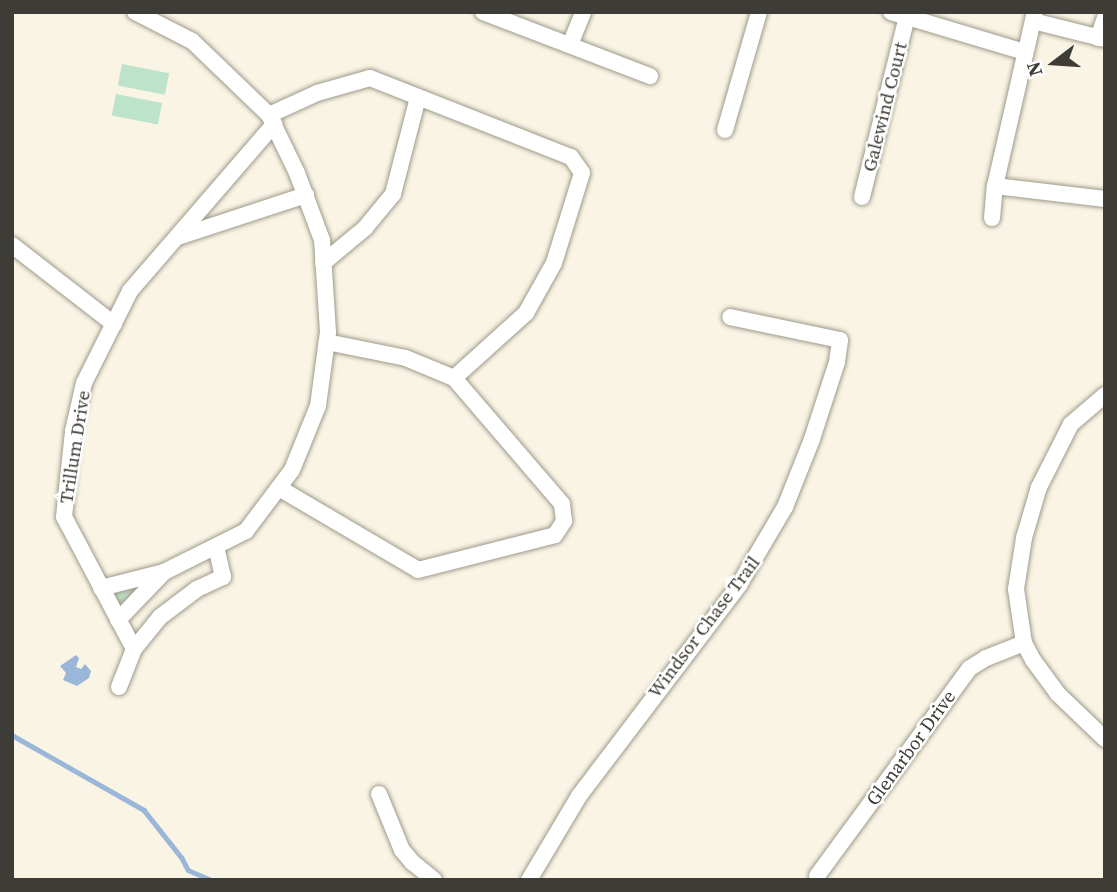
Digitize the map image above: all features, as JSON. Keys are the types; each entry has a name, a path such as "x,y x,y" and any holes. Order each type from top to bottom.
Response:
{"street":[{"path":"101,588 164,572 246,531 292,470 318,406 327,342 322,240 306,195 272,120 192,41 135,12"},
{"path":"483,12 650,76"},
{"path":"570,45 583,12"},
{"path":"725,130 759,12"},
{"path":"891,12 1024,52"},
{"path":"992,218 995,186 1034,16 1101,38 1105,18"},
{"name":"Galewind Court","path":"862,197 907,17"},
{"path":"272,120 317,93 370,78 571,157 582,173 554,263 526,313 454,378"},
{"path":"323,264 365,228 393,194 418,97"},
{"name":"Trillum Drive","path":"134,649 64,517 72,442 84,383 130,291 272,120"},
{"path":"995,186 1105,199"},
{"path":"176,238 306,195"},
{"path":"12,245 114,324"},
{"name":"Windsor Chase Trail","path":"529,880 579,796 740,585 785,507 812,439 838,362 840,340 730,317"},
{"path":"279,488 418,570 555,535 564,521 562,504 454,378 406,358 327,342"},
{"path":"1105,395 1071,424 1039,487 1024,538 1016,589 1024,643 1058,694 1105,739"},
{"path":"119,687 134,649 160,617 197,589 223,577 216,547"},
{"path":"118,620 164,572"},
{"name":"Glenarbor Drive","path":"817,876 970,668 986,657 1024,643"},
{"path":"379,794 402,850 434,880"}],"green space":[{"path":"122,64 169,73 165,95 118,86"},
{"path":"116,94 162,103 158,125 112,116"},
{"path":"146,579 126,606 118,606 114,595 116,590"}],"water":[{"path":"76,655 79,658 76,667 81,669 85,664 91,671 89,678 77,686 63,680 66,673 60,666"}],"waterway":[{"path":"12,735 144,810 182,858 188,870 211,880"}]}
